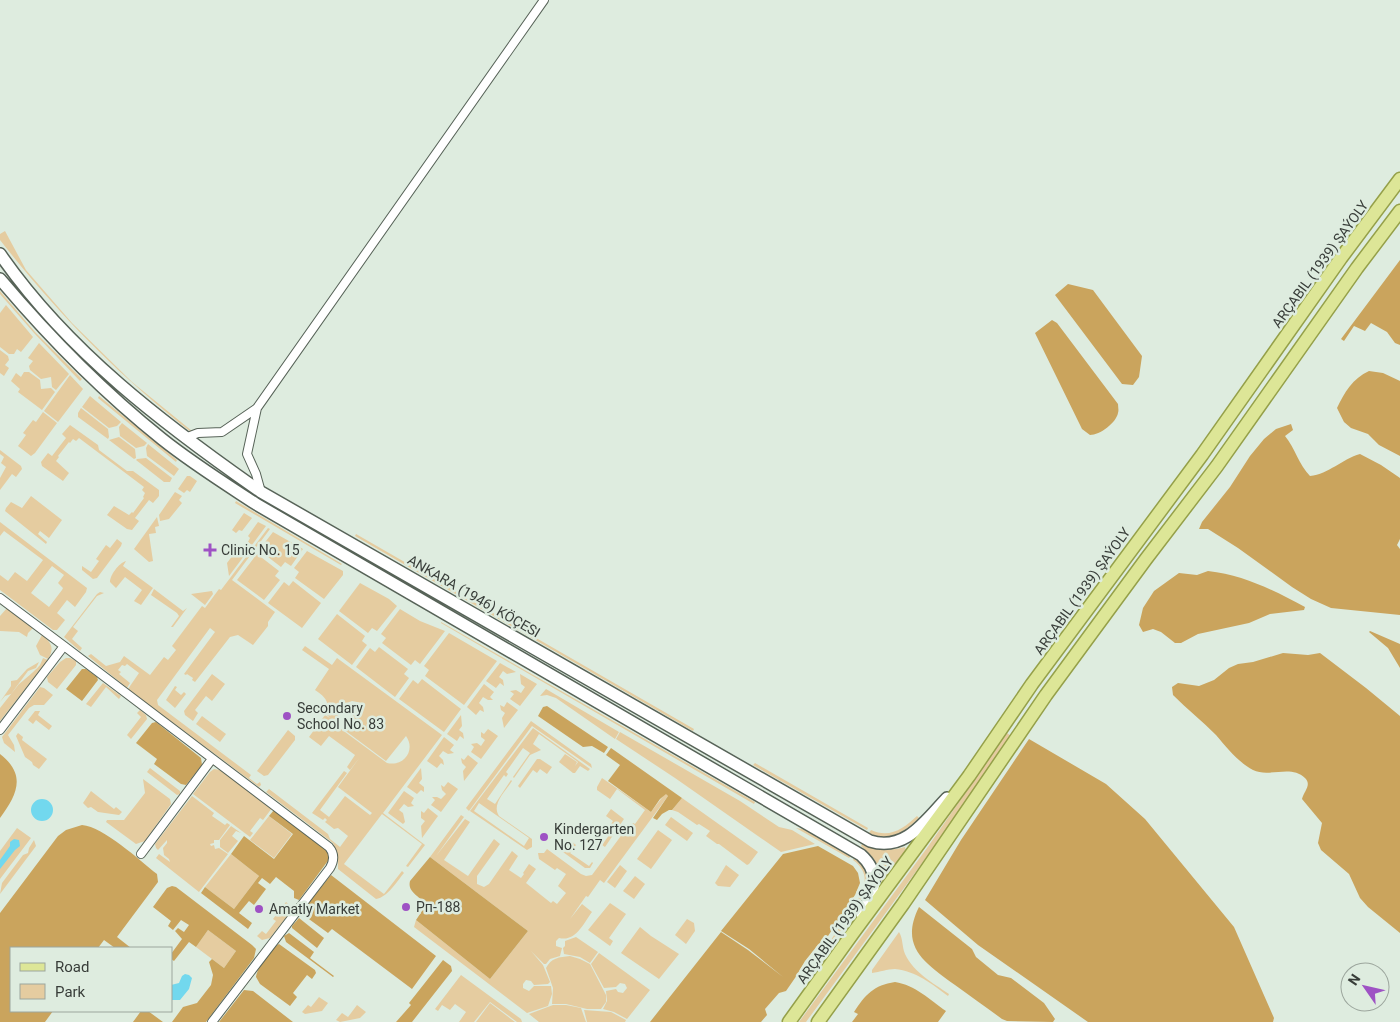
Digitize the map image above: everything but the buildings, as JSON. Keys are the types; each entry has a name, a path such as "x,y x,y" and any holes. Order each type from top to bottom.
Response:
{"main road":[{"name":"ARÇABIL (1939) ŞAÝOLY","path":"789,1022 852,933 969,776 1016,705 1162,508 1400,179"},
{"path":"818,1022 903,904 1041,702 1217,466 1357,268 1400,211"},
{"name":"ANKARA (1946) KÖÇESI","path":"0,254 76,343 146,407 185,438 261,492 870,841 888,844 907,837 969,776"},
{"path":"0,279 39,324 95,382 163,440 248,499 861,855 872,869 874,888 852,933"},
{"path":"1162,508 1176,519"},
{"path":"1132,548 1146,559"},
{"path":"825,1022 830,1007"}],"street":[{"path":"185,438 198,434 222,432 257,408 544,0"},
{"path":"257,408 247,454 256,474 261,492"},
{"path":"0,598 330,848 334,858 330,868 212,1022"},
{"path":"0,730 64,646"},
{"path":"141,854 212,760"}],"green space":[{"path":"5,231 26,270 72,323 132,382 191,432 138,388 66,318 0,240 0,234"},
{"path":"0,291 35,332 82,379 80,381 34,333 0,294"},
{"path":"6,305 33,337 21,352 17,349 14,354 9,354 0,347 0,313"},
{"path":"39,343 69,374 56,390 52,387 51,377 41,379 30,370 29,366 33,361 28,358"},
{"path":"0,350 8,356 9,360 5,365 9,368 4,376 0,373"},
{"path":"24,372 29,372 40,380 41,389 51,388 55,392 42,410 18,392 20,389 11,381 16,373 21,377"},
{"path":"70,375 83,389 58,422 44,411"},
{"path":"90,396 121,422 117,426 109,428 82,407"},
{"path":"99,396 177,460 176,462 98,398"},
{"path":"81,408 108,429 108,439 78,417"},
{"path":"43,412 57,423 31,456 18,446 26,435 23,433 33,420 36,422"},
{"path":"122,423 147,443 136,448 120,436 119,427"},
{"path":"70,425 98,445 99,450 127,471 133,471 159,490 159,496 153,503 149,500 135,518 139,521 132,530 127,529 107,515 114,506 129,515 133,513 144,498 145,493 142,490 144,487 79,438 76,441 73,439 69,442 56,461 69,473 63,481 42,466 41,462 48,453 52,456 66,438 62,434"},
{"path":"119,437 135,449 136,458 134,459 109,440"},
{"path":"148,444 179,469 174,476 147,456 146,448"},
{"path":"0,450 21,466 22,469 16,477 12,474 0,490 0,478 6,467 1,463 4,457 0,454"},
{"path":"146,458 172,478 170,482 164,482 136,460"},
{"path":"187,476 197,481 190,492 187,490 184,493 178,489"},
{"path":"175,492 182,496 179,500 182,503 169,519 160,521 159,515"},
{"path":"31,496 62,520 49,538 40,531 38,534 47,542 46,544 5,511 11,502 22,508"},
{"path":"236,501 342,564 235,503"},
{"path":"244,513 252,518 242,531 239,530 236,533 232,530"},
{"path":"157,517 159,526 155,527 156,533 149,534 153,561 149,562 134,549"},
{"path":"0,522 87,588 75,607 67,600 57,613 65,620 57,630 53,630 0,590 0,575 8,581 15,572 27,581 43,560 4,531 0,536","holes":["52,566 64,575 58,583 63,588 49,607 31,593"]},
{"path":"258,522 266,526 252,545 248,542 250,538 248,536"},
{"path":"268,528 270,529 232,580 275,612 268,622 268,626 253,645 238,635 230,637 195,682 192,680 193,678 184,674 215,632 210,628 157,700 158,705 251,775 249,778 257,784 260,782 261,785 259,787 128,689 139,673 127,664 125,666 122,665 118,670 121,672 119,674 130,683 127,688 88,656 91,654 106,666 120,662 124,656 150,675 164,657 168,660 176,650 172,646 202,606 205,608 219,589 221,590"},
{"path":"273,532 303,549 291,566 285,562 281,567 259,550"},
{"path":"356,534 694,729 693,731 355,536"},
{"path":"117,539 122,543 121,546 97,578 93,579 82,570 82,566 91,572 99,561 96,559 106,545 110,548"},
{"path":"245,545 250,548 229,576 227,563 239,547 242,549"},
{"path":"307,551 343,571 343,575 324,599 295,578 299,572 294,568"},
{"path":"257,554 279,571 275,576 280,580 264,600 237,580"},
{"path":"126,561 123,566 153,588 141,605 134,601 142,590 125,577 116,588 110,582 115,570"},
{"path":"293,581 321,603 302,628 268,603 284,582 289,586"},
{"path":"360,583 389,599 397,606 377,631 372,628 368,633 339,611"},
{"path":"154,589 183,611 187,608 173,627 171,627 179,616 151,595"},
{"path":"212,591 213,594 205,605 191,594"},
{"path":"100,592 104,593 97,596 73,627 78,631 72,639 82,648 80,651 64,637"},
{"path":"7,608 33,628 27,637 19,632 0,631 0,616"},
{"path":"400,609 420,621 445,631 420,664 415,660 411,665 382,643 386,638 381,634"},
{"path":"337,614 365,636 362,641 367,645 352,665 318,639"},
{"path":"441,623 755,802 754,804"},
{"path":"449,633 497,661 464,705 425,676 429,670 424,666"},
{"path":"42,635 48,640 52,648 48,659 40,655 36,646"},
{"path":"305,646 332,665 337,658 442,735 383,813 425,845 408,867 406,866 422,844 382,814 344,864 384,894 402,871 404,873 388,892 380,898 376,899 338,869 338,855 333,843 266,792 269,789 328,834 330,839 340,847 348,836 338,828 334,829 325,822 327,820 325,818 323,820 312,813 344,771 347,773 320,810 329,817 345,796 370,815 372,813 338,787 360,757 350,770 347,767 355,755 329,736 321,746 309,737 325,715 330,718 326,714 328,706 326,700 315,690 329,669 302,650","holes":["352,701 362,703 343,729 386,761 406,736 410,747 407,756 403,760 393,764 387,763 341,729 338,720 341,708"]},
{"path":"379,647 408,669 404,674 409,678 395,697 356,667 370,648 375,652"},
{"path":"43,658 48,660 0,721 0,708 19,684 40,665"},
{"path":"66,658 76,661 76,665 57,689 48,682 47,677"},
{"path":"39,662 36,668 28,671 11,694 5,696 0,702 11,686 11,681 17,680 27,669"},
{"path":"500,663 516,672 507,674 503,671 499,677 503,680 504,686 500,683 496,688 486,681"},
{"path":"212,674 225,684 212,701 206,696 195,710 198,713 193,721 185,715 184,711"},
{"path":"520,674 537,684 520,706 510,699 514,694 510,691 516,690 521,693 525,687 521,684"},
{"path":"422,679 461,709 444,732 399,699 413,680 418,684"},
{"path":"103,683 121,696 119,699 106,687 91,707 86,704"},
{"path":"484,684 494,692 490,697 493,700 483,697 479,703 483,707 484,712 480,710 476,715 467,707"},
{"path":"175,686 177,687 175,690 181,695 184,692 186,694 175,708 166,700"},
{"path":"40,687 53,695 44,705 34,705 29,708 8,735 14,745 15,752 4,743 2,737"},
{"path":"546,689 619,732 615,739 556,698 547,695 540,696"},
{"path":"507,702 518,710 504,728 502,718 505,713 501,710 500,705 504,707"},
{"path":"140,710 146,715 147,719 131,739 127,735 141,717 137,713"},
{"path":"35,711 40,711 38,715 52,726 49,730 36,720 33,724 28,720"},
{"path":"461,715 462,726 459,730 463,733 464,739 460,736 457,741 447,734"},
{"path":"202,716 226,734 220,742 196,724"},
{"path":"531,721 591,764 592,768 532,726 469,811 466,808"},
{"path":"533,728 590,769 588,771 580,766 573,773 559,762 565,754 577,762 575,766 578,762 539,734 533,744 541,750 530,755 514,778 530,753 523,748 506,772 508,774 506,777 504,775 487,799 495,804 512,781 498,802 497,811 499,816 532,839 532,847 527,850 470,811","holes":["479,803 529,838 524,846 474,811"]},
{"path":"488,729 498,736 481,759 471,752 474,747 471,744 477,743 481,746 485,740 481,737 481,732 484,734"},
{"path":"288,730 295,736 295,740 268,775 264,776 257,771"},
{"path":"620,732 740,801 779,827 792,830 815,844 781,852 616,739"},
{"path":"18,733 23,737 22,740 47,759 39,769 25,757 16,736"},
{"path":"1007,733 1011,736 931,851 806,1022 799,1022 927,848"},
{"path":"444,737 454,745 450,750 454,753 448,754 443,751 439,756 443,760 444,765 441,763 437,768 427,761"},
{"path":"468,755 478,763 464,781 463,771 466,767 462,763 461,758 464,760"},
{"path":"537,759 552,767 547,774 540,769 537,773 533,770 520,788 518,786"},
{"path":"755,763 868,828 867,830 753,765"},
{"path":"150,768 180,791 180,794 177,795 147,772"},
{"path":"421,768 422,779 419,783 424,787 424,792 421,790 417,794 407,787"},
{"path":"214,769 220,770 272,808 263,820 260,818 250,831 253,833 250,837 193,794"},
{"path":"602,778 651,812 666,793 668,796 604,883 600,880 570,919 582,904 592,912 575,935 565,939 559,938 556,941 556,946 562,948 560,956 550,959 544,964 531,951 543,965 550,982 548,984 534,985 531,981 526,980 523,988 529,991 534,986 551,986 552,994 548,1006 527,1013 414,927 416,920 490,979 528,931 430,857 461,815 464,817 436,856 465,819 470,822 444,860 468,876 494,839 500,844 477,876 477,884 484,887 489,884 512,851 518,856 509,870 521,878 529,864 536,869 526,883 551,903 553,901 557,904 566,893 558,886 566,874 557,868 555,870 539,859 538,853 544,853 547,849 581,874 586,876 592,875 629,825 635,824 645,810 617,789 610,799 597,790"},
{"path":"143,779 170,799 171,804 145,841 136,844 106,822 107,820 124,820 145,793"},
{"path":"448,782 458,789 441,812 431,805 435,800 432,797 441,799 446,794 442,790 441,785 444,787"},
{"path":"91,791 114,809 116,807 122,812 119,815 98,812 91,807 88,808 83,803"},
{"path":"404,791 414,798 411,803 414,806 408,807 404,804 399,810 403,813 405,822 403,824 388,813"},
{"path":"192,796 214,813 212,816 225,825 227,823 230,825 219,840 214,840 214,843 210,844 211,846 214,845 215,849 219,848 228,854 199,892 156,858 159,854 170,862 164,855 163,848 167,840 158,850 155,844"},
{"path":"682,798 758,852 749,864 747,865 706,836 710,831 672,810"},
{"path":"428,808 438,816 422,838 421,826 425,821 421,818 421,811 424,813"},
{"path":"611,809 624,819 605,847 602,845 615,827 611,824 613,821 606,816"},
{"path":"269,816 292,834 274,858 250,840"},
{"path":"917,816 919,818 902,832 884,837 869,833 871,830 884,833 896,831 907,825"},
{"path":"671,817 693,833 687,841 665,825"},
{"path":"231,826 241,833 236,831 232,836 238,841 228,853 220,847 220,840"},
{"path":"17,828 31,838 0,879 0,851"},
{"path":"796,828 807,830 851,856 849,858"},
{"path":"658,830 672,840 651,869 637,859"},
{"path":"34,840 36,846 0,894 2,883 23,855 28,853"},
{"path":"571,841 576,845 570,853 589,866 592,862 590,868 585,868 563,852"},
{"path":"862,844 883,850 905,847 906,851 884,881 881,881 877,866 869,853 861,846"},
{"path":"231,854 259,876 234,909 205,887"},
{"path":"854,858 866,871 868,878 865,891 848,921 829,943 864,887 864,873 853,860"},
{"path":"620,865 627,871 615,888 607,882"},
{"path":"726,865 739,875 730,887 718,886 715,883"},
{"path":"635,876 645,884 634,899 623,891"},
{"path":"286,902 292,907 292,910 270,938 262,940 257,936 262,931 266,934 276,921 273,919"},
{"path":"610,903 626,914 609,938 613,941 610,946 588,930"},
{"path":"687,919 694,923 695,931 686,944 675,935"},
{"path":"640,927 679,954 659,979 621,953"},
{"path":"208,930 236,951 224,968 196,947"},
{"path":"899,932 904,951 913,967 949,994 948,996 910,972 889,969 872,973 872,970"},
{"path":"576,937 598,952 590,963 580,957 564,954 565,941"},
{"path":"599,953 650,990 627,1019 603,1009 607,1001 606,991 616,989 618,992 623,993 627,988 625,984 620,983 616,987 604,988 591,964"},
{"path":"570,956 590,964 606,995 606,1002 601,1009 552,1004 553,988 546,968 550,962 556,959"},
{"path":"461,975 521,1019 522,1022 517,1022 490,1002 474,1022 459,1022 466,1012 455,1004 450,1010 442,1005 438,1011 435,1009"},
{"path":"319,997 328,1003 322,1011 305,1014 302,1012 308,1005 311,1007"},
{"path":"490,1003 515,1022 476,1022"},
{"path":"357,1005 366,1012 360,1018 340,1022 336,1020 342,1013 348,1017"},
{"path":"553,1005 581,1008 586,1022 539,1022 529,1014"},
{"path":"584,1010 611,1012 626,1020 625,1022 587,1022"}],"shaded area":[{"path":"1400,260 1400,345 1395,343 1387,332 1371,323 1365,331 1354,326 1344,341 1341,339"},
{"path":"1068,284 1093,290 1142,356 1139,377 1133,385 1122,384 1055,295"},
{"path":"1052,320 1057,323 1118,404 1117,417 1107,428 1098,433 1090,435 1082,429 1035,333"},
{"path":"1369,371 1383,373 1400,381 1400,456 1379,445 1368,434 1351,428 1344,422 1337,408 1350,386"},
{"path":"1291,424 1293,430 1285,436 1310,476 1317,475 1360,454 1400,478 1400,539 1397,545 1400,549 1400,615 1331,608 1311,599 1292,587 1208,529 1199,529 1202,522 1264,439 1276,429"},
{"path":"1208,571 1234,576 1258,584 1305,607 1304,610 1270,614 1249,623 1198,634 1181,643 1175,643 1161,632 1153,629 1143,632 1139,625 1143,608 1154,591 1179,573 1197,575"},
{"path":"1370,631 1400,644 1400,668 1388,648"},
{"path":"1283,653 1308,655 1320,653 1400,716 1400,933 1368,907 1360,898 1349,874 1321,850 1318,843 1322,823 1302,799 1308,786 1305,778 1293,772 1266,773 1248,767 1173,695 1172,687 1178,683 1199,686 1214,680 1229,668 1238,664 1253,662"},
{"path":"82,669 86,669 97,677 98,680 82,701 66,689"},
{"path":"547,706 608,747 604,753 592,746 583,747 538,716 543,707"},
{"path":"156,722 201,758 202,765 186,785 181,784 154,764 157,759 136,743 152,723"},
{"path":"1029,739 1106,784 1145,819 1234,927 1274,1018 1273,1022 1088,1022 978,945 925,900 961,840"},
{"path":"611,748 682,798 672,810 662,814 657,820 653,818 668,796 666,794 651,812 608,781 620,765 606,755"},
{"path":"0,754 14,770 16,785 15,793 0,818"},
{"path":"274,810 326,850 330,858 299,900 294,898 294,891 276,877 270,884 262,878 258,883 266,889 254,905 249,901 239,913 252,923 248,929 201,893 205,887 234,909 259,876 231,854 244,836 274,859 293,834 269,816"},
{"path":"82,825 91,827 111,838 157,874 158,882 117,937 130,947 114,947 104,940 99,947 10,947 10,1012 52,1012 45,1022 0,1022 0,913 58,836 66,830"},
{"path":"818,846 853,866 858,873 860,883 855,895 828,936 805,961 786,991 779,993 765,1009 767,1015 761,1022 650,1022 721,932 783,977 749,949 721,931 783,854"},
{"path":"430,857 528,931 490,979 416,920 426,905 412,891 410,881"},
{"path":"331,875 436,956 412,989 332,929 328,933 302,914 302,911"},
{"path":"176,887 256,949 254,958 206,1022 172,1022 183,1007 197,1003 211,985 213,975 209,962 212,959 224,968 236,951 208,930 196,947 189,942 174,961 172,960 172,953 182,939 175,931 178,928 184,932 189,925 181,920 173,930 168,926 171,921 153,907 167,888"},
{"path":"919,907 972,949 976,957 998,975 1011,978 1044,1003 1055,1019 1053,1022 1007,1021 1002,1019 934,969 918,953 914,943 912,933"},
{"path":"299,918 324,938 317,948 292,928"},
{"path":"289,933 314,952 310,958 334,976 286,942 284,936"},
{"path":"279,944 315,970 316,973 312,979 307,975 293,993 297,997 290,1006 260,984 256,977 265,958"},
{"path":"443,960 451,966 452,971 412,1022 396,1022 411,1005 409,1003"},
{"path":"895,982 909,986 946,1011 938,1022 852,1022 858,1014 854,1012 866,996 876,988"},
{"path":"244,990 253,991 293,1022 219,1022"},
{"path":"140,1012 149,1012 163,1022 133,1022"}],"water":[{"path":"42,799 50,802 53,810 50,818 42,821 34,818 31,810 34,802"},
{"path":"14,839 19,840 20,846 0,869 0,860 10,846 10,842"},
{"path":"185,974 192,978 189,989 180,1000 172,1000 172,985 179,983"}],"place":[{"name":"Clinic No. 15","path":"210,550"},
{"name":"Secondary School No. 83","path":"287,716"},
{"name":"Kindergarten No. 127","path":"544,837"},
{"name":"Рп-188","path":"406,907"},
{"name":"Amatly Market","path":"259,909"}]}
